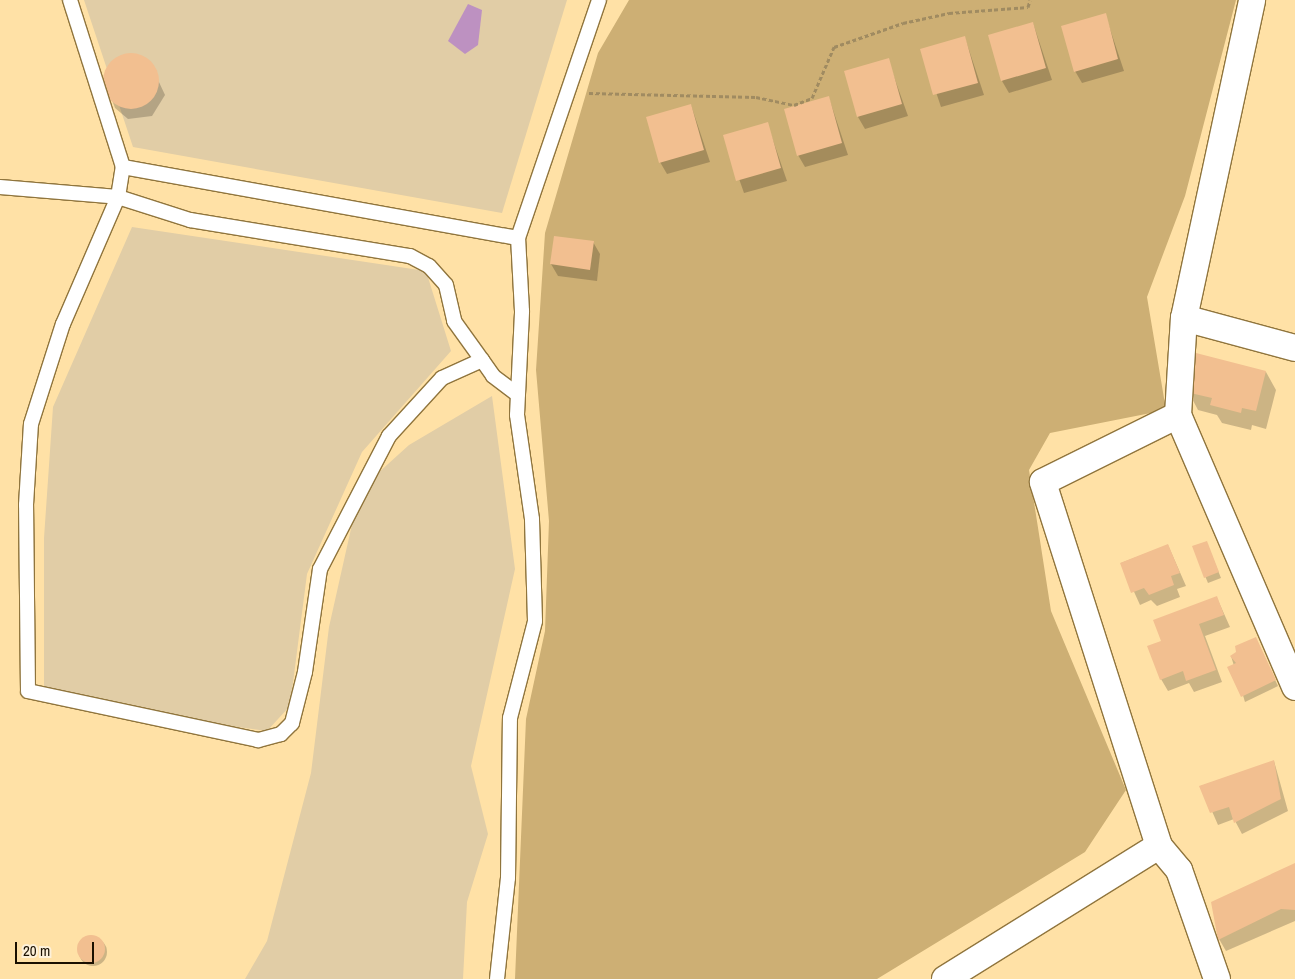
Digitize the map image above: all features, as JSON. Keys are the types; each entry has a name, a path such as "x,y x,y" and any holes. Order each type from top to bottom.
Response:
{"street":[{"path":"1252,0 1184,318 1178,415 1295,687"},
{"path":"1184,318 1295,348"},
{"path":"1178,415 1043,482 1159,846 1179,870 1217,979"},
{"path":"945,979 1159,846"}],"lane":[{"path":"70,0 123,167 118,197 63,324 31,424 26,505 28,691 258,740 281,734 292,723 306,672 320,570 389,436 442,378 482,360"},
{"path":"497,979 508,878 510,718 535,621 532,519 516,415 522,311 518,238 570,93 600,0"},
{"path":"123,167 518,238"},
{"path":"0,187 118,197 190,220 410,256 429,266 446,285 454,321 493,376 518,395"}],"path":[{"path":"570,93 756,97 794,105 812,98 834,47 903,23 949,12 1028,8 1030,0"}],"shaded area":[{"path":"84,0 567,0 502,213 133,147"},
{"path":"629,0 1236,0 1185,196 1147,297 1166,410 1050,433 1029,470 1051,611 1126,790 1085,852 877,979 515,979 526,719 545,631 549,521 536,370 545,233 598,53"},
{"path":"468,4 482,10 478,45 465,54 448,41"},
{"path":"132,227 426,271 451,351 362,452 307,574 290,706 267,731 44,701 44,538 53,407"},
{"path":"492,396 515,569 471,766 488,834 467,902 463,979 245,979 267,941 311,773 329,627 355,511 377,474 409,445"}],"building":[{"path":"1106,13 1118,59 1074,72 1061,26"},
{"path":"1033,22 1046,68 1001,81 988,35"},
{"path":"965,36 978,83 933,95 920,49"},
{"path":"131,53 142,55 151,61 157,70 159,81 157,92 151,101 142,107 131,109 120,107 111,101 105,92 103,81 105,70 111,61 120,55"},
{"path":"889,58 902,104 857,117 844,71"},
{"path":"829,96 842,143 797,156 784,109"},
{"path":"691,104 704,150 659,163 646,117"},
{"path":"768,122 781,168 736,181 723,135"},
{"path":"554,236 594,241 590,270 550,264"},
{"path":"1196,353 1266,371 1256,411 1242,408 1241,413 1210,405 1212,398 1186,392"},
{"path":"1207,541 1219,572 1204,578 1192,546"},
{"path":"1168,544 1180,573 1171,576 1174,585 1149,595 1144,588 1131,593 1120,563"},
{"path":"1217,596 1224,615 1199,624 1216,670 1186,681 1183,671 1160,680 1147,646 1161,641 1153,620"},
{"path":"1256,637 1276,680 1241,697 1227,667 1236,663 1230,656 1236,652 1235,646"},
{"path":"1274,760 1281,799 1234,823 1229,807 1210,813 1199,786"},
{"path":"1295,863 1295,910 1281,909 1218,940 1211,902"},
{"path":"91,935 101,939 105,949 101,959 91,963 81,959 77,949 81,939"}]}
